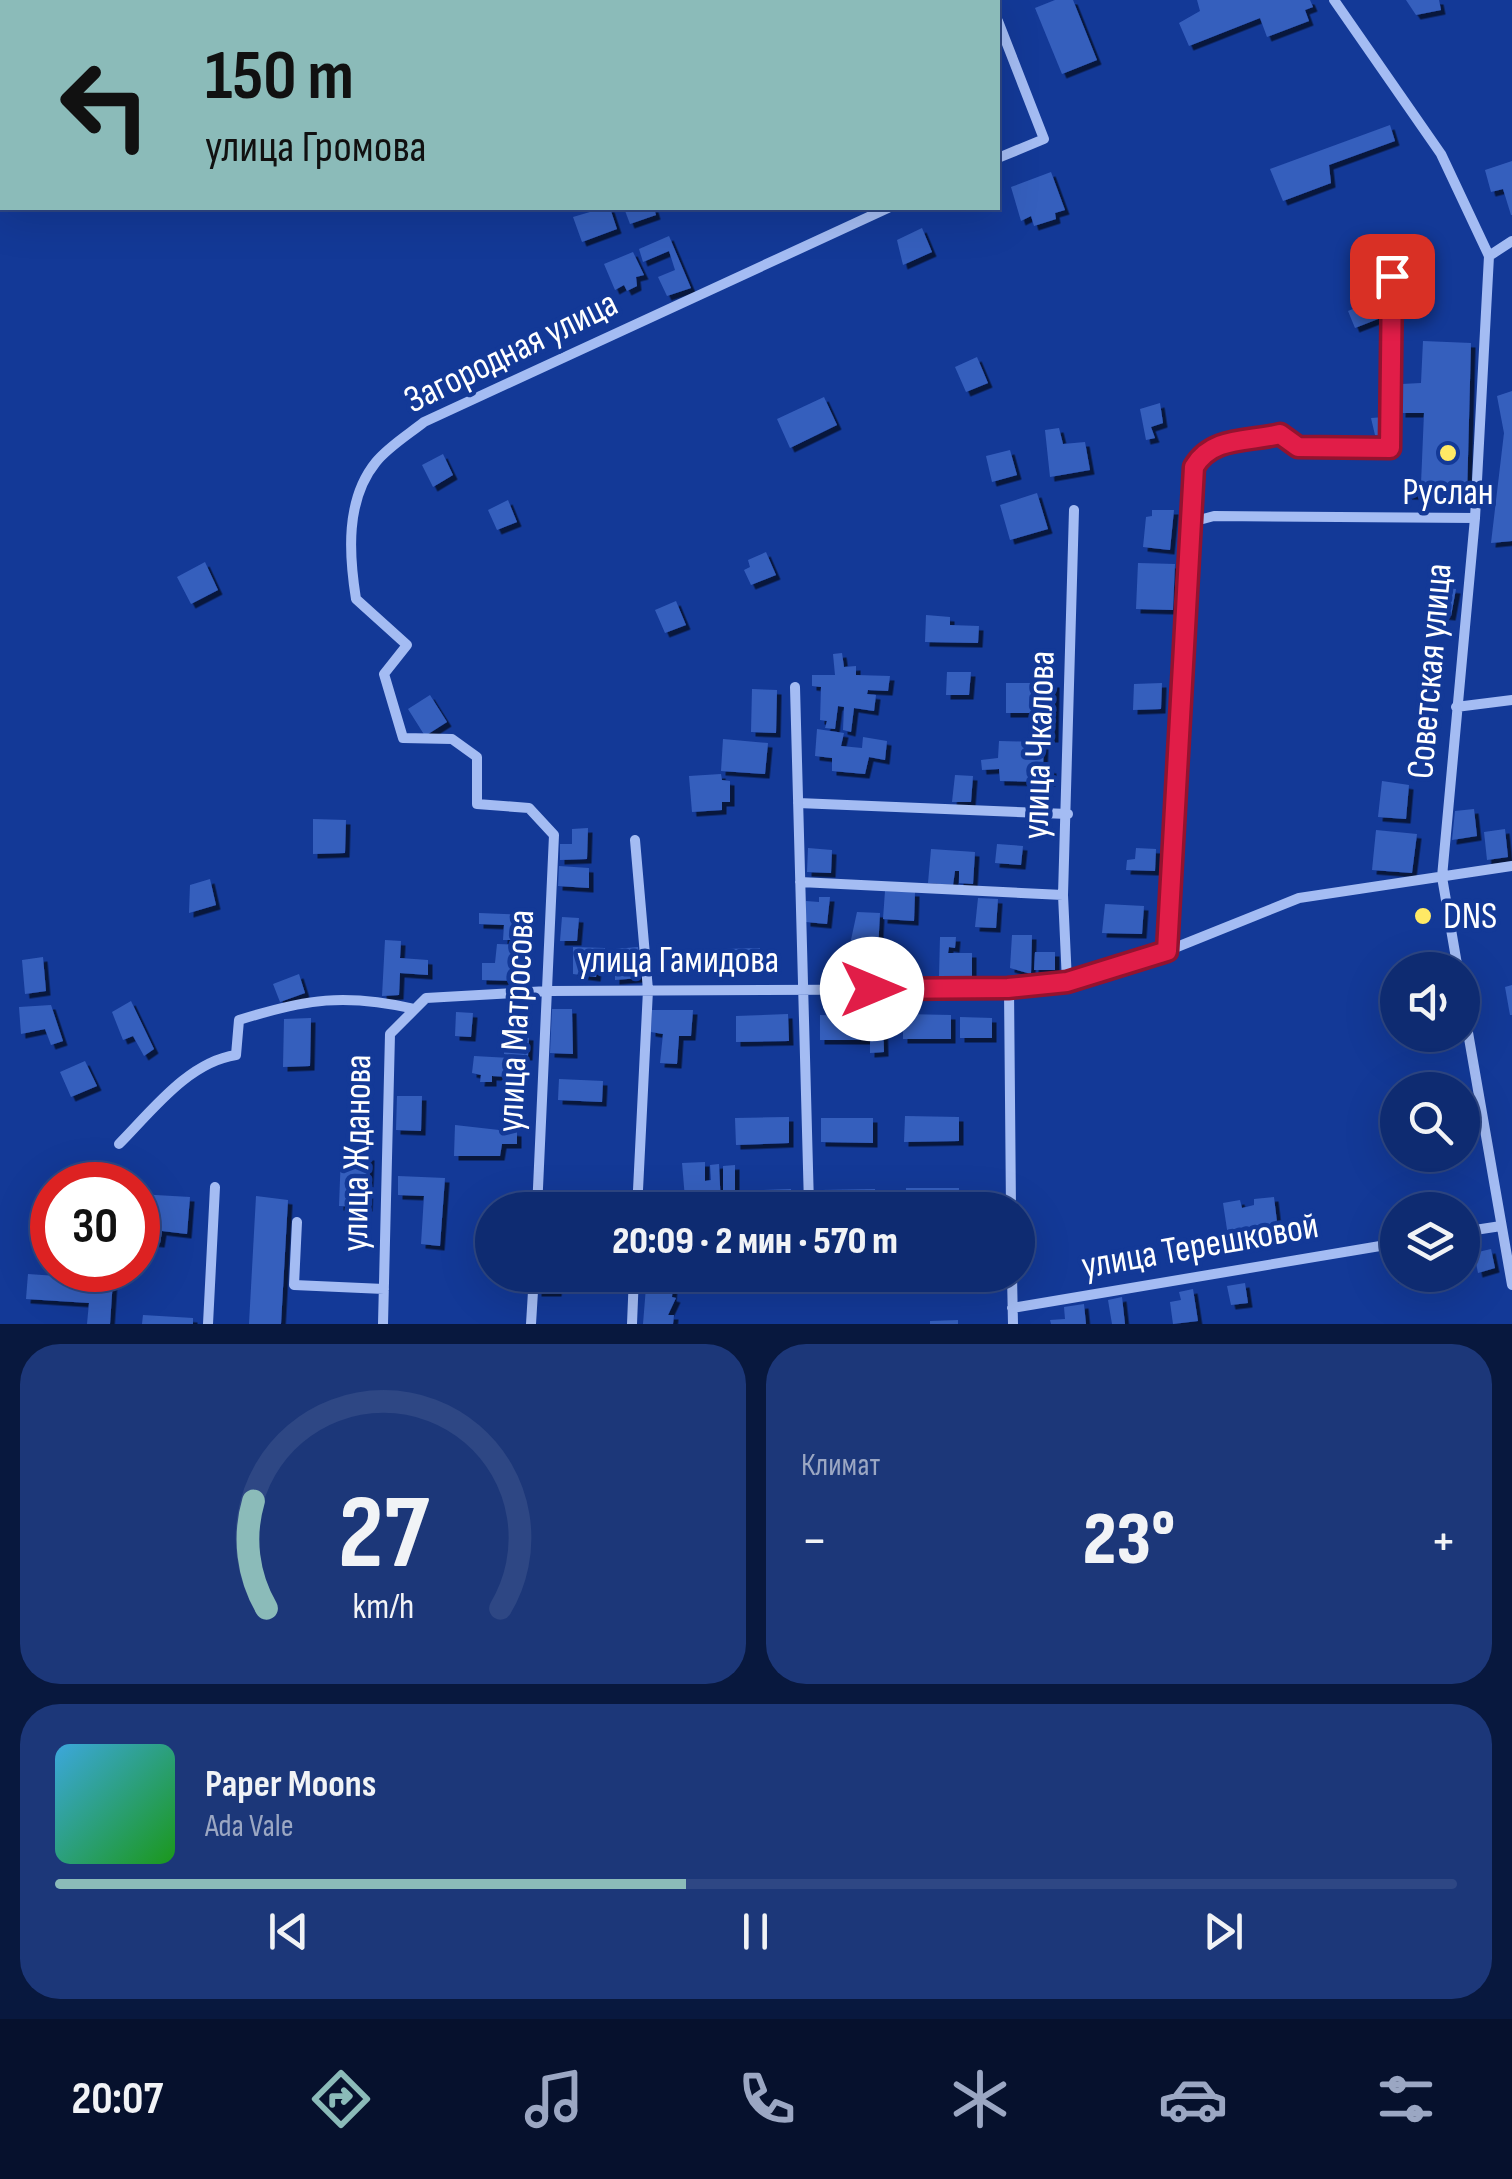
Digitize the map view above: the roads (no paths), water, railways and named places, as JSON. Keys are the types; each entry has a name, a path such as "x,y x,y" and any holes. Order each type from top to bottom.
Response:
{"street":[{"name":"Советская улица","path":"1334,0 1442,154 1489,256 1475,518 1442,877 1455,952"},
{"path":"1000,26 1044,139 1000,157"},
{"name":"Загородная улица","path":"554,835 529,808 477,804 477,758 452,740 403,738 384,674 408,645 356,599 351,546 356,498 376,462 424,422 884,210"},
{"path":"1489,256 1512,241"},
{"path":"1167,951 1194,467 1204,452 1220,444 1280,434 1298,447 1390,448 1392,242"},
{"name":"улица Чкалова","path":"1067,982 1064,895 1074,510"},
{"path":"1188,523 1214,516 1475,518"},
{"path":"796,686 809,1192"},
{"path":"1456,707 1512,700"},
{"path":"798,803 1068,814"},
{"name":"улица Матросова","path":"538,1192 554,835"},
{"path":"635,840 648,990 638,1192"},
{"name":"улица Гамидова","path":"426,998 548,991 1008,988 1067,982 1167,951 1299,898 1512,866"},
{"path":"800,882 1064,895"},
{"path":"1008,988 1011,1192"},
{"path":"119,1144 166,1095 222,1057 236,1055 239,1020 303,1000 344,998 416,1009"},
{"name":"улица Жданова","path":"383,1324 390,1034 426,998"},
{"path":"1471,1052 1512,1285"},
{"path":"208,1324 215,1187"},
{"path":"297,1222 294,1285 384,1289"},
{"path":"1480,1229 1501,1226"},
{"name":"улица Терешковой","path":"1012,1308 1380,1246"},
{"path":"531,1324 533,1292"},
{"path":"632,1324 633,1292"},
{"path":"1012,1292 1013,1324"}],"place":[{"name":"Руслан","path":"1448,453"},
{"name":"DNS","path":"1423,916"}]}
